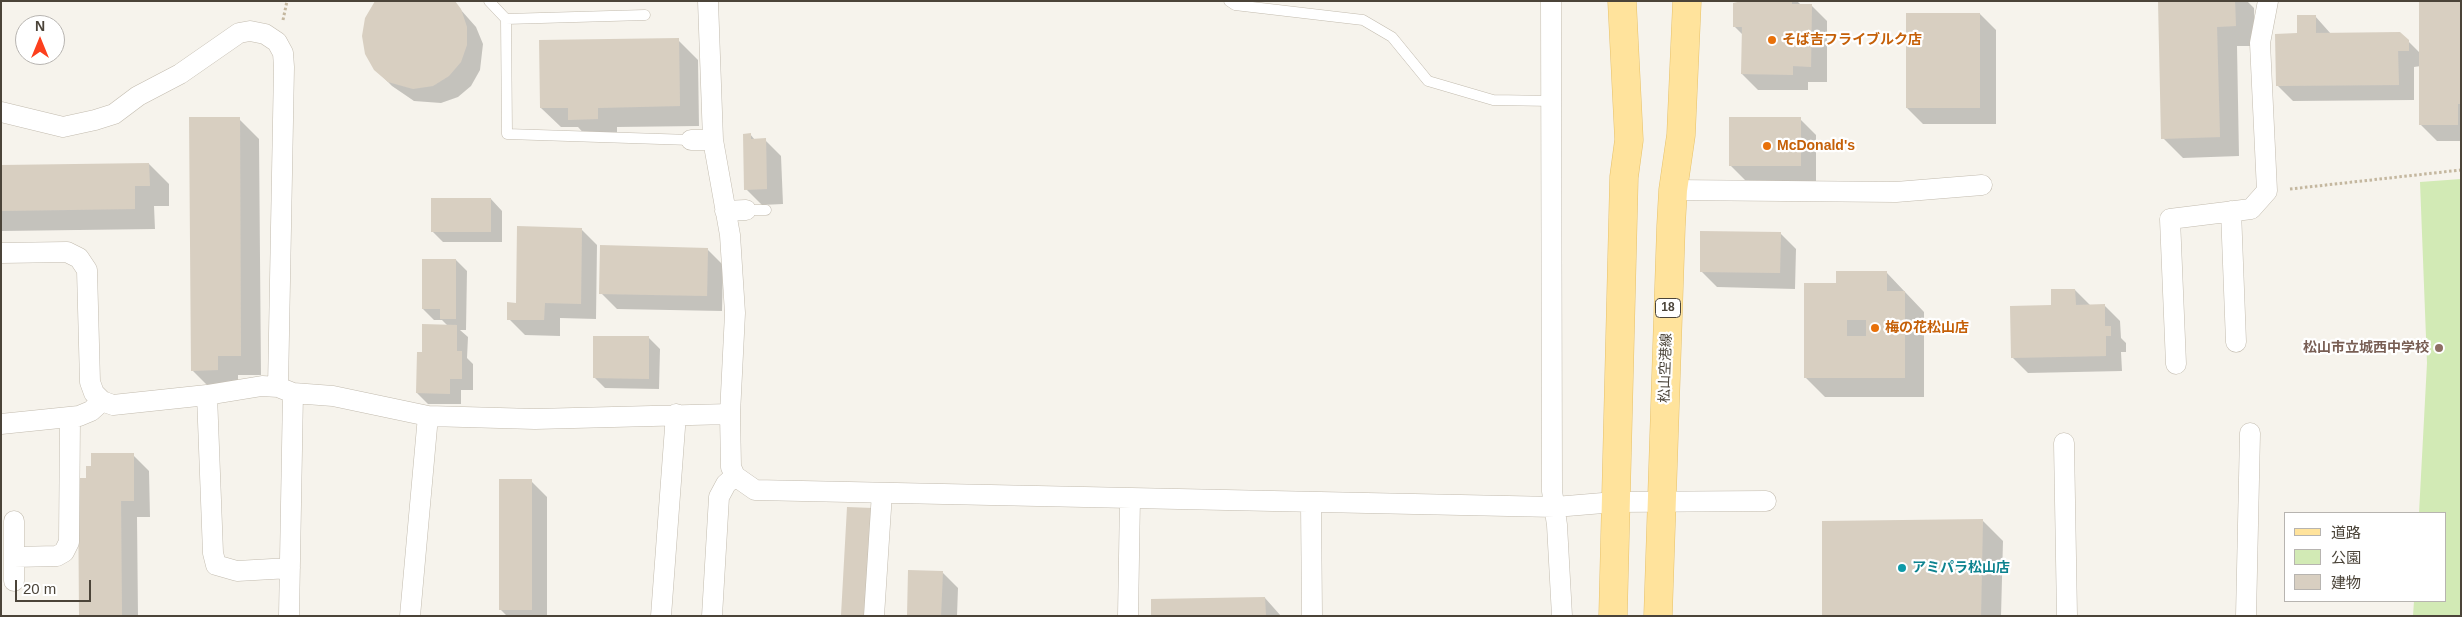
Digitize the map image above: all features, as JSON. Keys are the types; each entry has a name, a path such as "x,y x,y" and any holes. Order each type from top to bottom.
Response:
{"main road":[{"path":"1613,616 1624,177 1629,140 1622,1"},
{"name":"松山空港線","path":"1658,616 1673,190 1681,135 1686,1"}],"street":[{"path":"708,1 712,140 730,235 735,313 730,456 735,476 756,490 1555,508 1615,502 1766,502"},
{"path":"1551,1 1552,491 1555,508 1562,616"},
{"path":"2176,364 2170,219 2251,209 2267,191 2260,43 2268,1"},
{"path":"1,112 63,127 95,120 114,114 138,96 180,74 239,33 250,31 265,34 277,42 283,53 284,67 285,390 290,616"},
{"path":"691,140 712,140"},
{"path":"1673,190 1896,192 1982,185"},
{"path":"725,211 756,210"},
{"path":"2231,211 2236,342"},
{"path":"1,253 67,252 79,258 87,270 90,382 94,394 102,401 113,404 207,395 262,386 333,396 428,416 535,419 730,414"},
{"path":"207,395 213,553 216,565 237,571 290,568"},
{"path":"1,424 70,418 91,411 102,401"},
{"path":"661,616 676,414"},
{"path":"410,616 428,416"},
{"path":"14,557 57,556 64,552 69,542 70,418"},
{"path":"2246,616 2250,434"},
{"path":"2064,443 2067,616"},
{"path":"712,616 719,497 726,484 735,476"},
{"path":"874,616 882,492"},
{"path":"1128,616 1130,498"},
{"path":"1311,504 1312,616"},
{"path":"14,521 14,582"}],"lane":[{"path":"489,1 506,19 507,134 691,140"},
{"path":"1228,1 1235,5 1363,20 1392,38 1428,81 1493,100 1552,101"},
{"path":"506,19 645,15"}],"path":[{"path":"2267,191 2461,170"}],"green space":[{"name":"松山市立城西中学校","path":"2461,179 2461,616 2413,616 2414,602 2447,602 2447,512 2419,512 2427,363 2420,182"}],"building":[{"path":"375,1 455,1 461,9 467,27 467,45 461,62 449,76 433,86 413,89 388,82 374,70 365,54 362,36 365,18"},
{"path":"1742,1 1792,1 1792,4 1812,4 1811,67 1793,66 1793,75 1741,74 1742,27 1733,27 1733,3"},
{"path":"2158,1 2235,1 2236,26 2217,27 2220,137 2161,139"},
{"path":"2419,2 2461,2 2461,104 2458,104 2458,125 2419,125"},
{"path":"1906,13 1980,13 1980,108 1906,108"},
{"path":"2297,15 2316,15 2316,33 2400,32 2409,40 2409,51 2398,51 2399,85 2276,86 2275,34 2297,33"},
{"path":"679,38 680,106 598,108 598,119 568,120 568,108 540,108 539,40"},
{"path":"189,117 240,117 241,356 218,356 218,370 191,371"},
{"path":"1729,117 1801,117 1801,166 1729,166"},
{"path":"751,133 751,139 766,138 767,189 744,190 743,134"},
{"path":"149,163 150,186 135,186 135,209 1,211 1,165"},
{"path":"431,198 491,198 491,232 431,232"},
{"path":"517,226 582,228 581,304 545,303 544,320 507,320 507,302 516,303"},
{"path":"1700,231 1781,232 1780,273 1700,272"},
{"path":"600,245 708,248 707,296 599,294"},
{"path":"422,259 456,259 456,319 440,319 440,309 422,309"},
{"path":"1836,271 1887,271 1887,291 1905,291 1905,378 1804,378 1804,283 1836,283","holes":["1847,320 1866,320 1866,336 1847,336"]},
{"path":"2051,289 2075,289 2076,305 2105,304 2105,326 2111,326 2111,336 2106,336 2106,356 2011,358 2010,306 2051,305"},
{"path":"422,324 457,325 457,351 462,351 462,379 450,379 450,394 416,393 417,352 422,352"},
{"path":"593,336 649,336 649,379 593,378"},
{"path":"91,453 134,453 134,501 121,501 122,615 79,616 78,478 86,478 86,466 91,466"},
{"path":"499,479 532,479 532,610 499,610"},
{"path":"847,507 873,508 867,616 841,615"},
{"name":"アミパラ松山店","path":"1983,519 1981,616 1822,616 1822,521"},
{"path":"908,570 943,571 941,616 907,616"},
{"path":"1265,597 1266,616 1151,616 1151,599"}],"place":[{"name":"そば吉フライブルク店","path":"1772,40"},
{"name":"McDonald's","path":"1767,146"},
{"name":"梅の花松山店","path":"1875,328"},
{"name":"松山市立城西中学校","path":"2439,348"},
{"name":"アミパラ松山店","path":"1902,568"}]}
